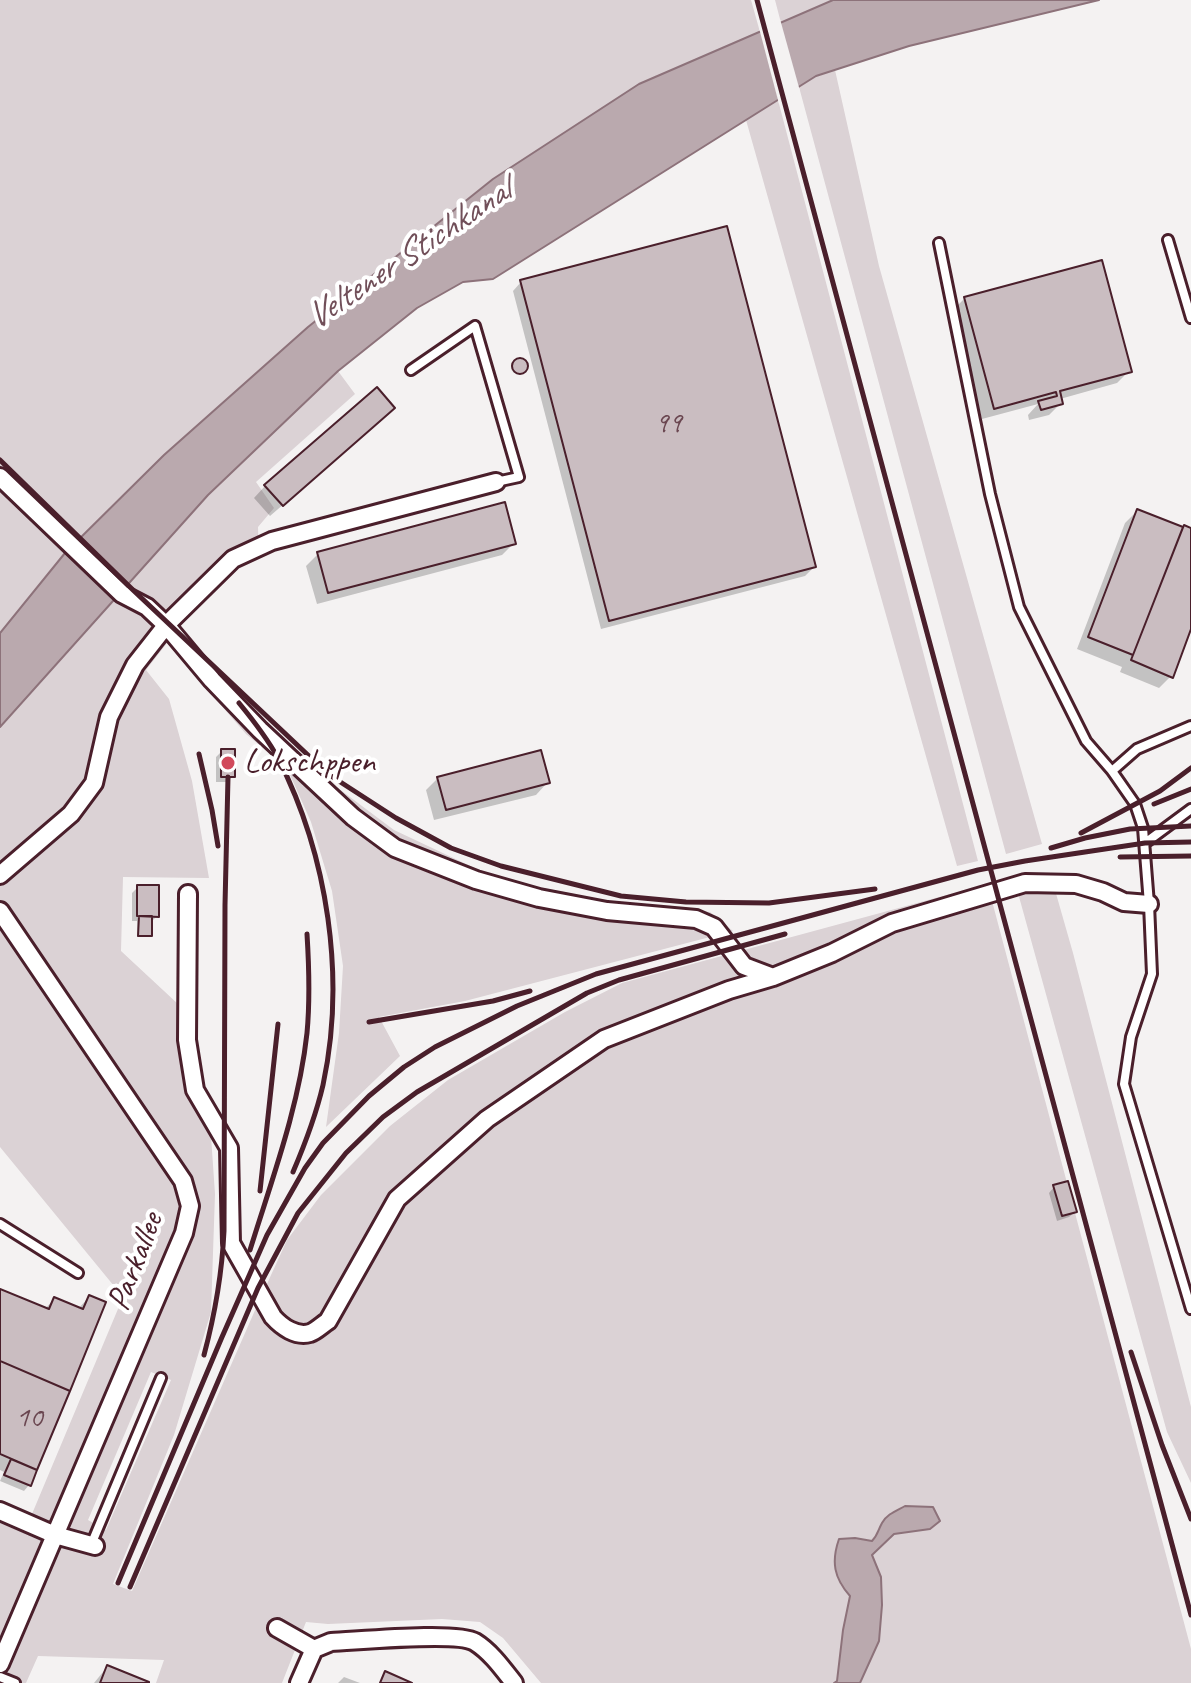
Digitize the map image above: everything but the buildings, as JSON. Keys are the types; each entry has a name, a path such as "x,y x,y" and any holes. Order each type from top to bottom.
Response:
{"street":[{"path":"0,477 122,594 147,607 166,625 212,680 260,730 353,817 395,848 476,880 539,898 607,911 696,919 714,927 744,966 773,977"},
{"path":"0,875 71,814 94,783 109,717 135,665 166,625 233,559 272,541 496,482"},
{"path":"188,894 187,1040 195,1090 229,1148 231,1243 273,1317 282,1326 297,1333 311,1333 328,1321 397,1199 487,1119 604,1039 729,990 773,977 832,953 892,923 1025,883 1076,884 1124,902 1149,904"},
{"name":"Parkallee","path":"0,911 183,1181 190,1206 184,1233 0,1664"},
{"path":"0,1511 55,1535 93,1546"},
{"path":"277,1628 314,1649"},
{"path":"299,1683 314,1649 331,1642 446,1637 473,1641 496,1661 514,1683"}],"lane":[{"path":"1168,240 1191,318"},
{"path":"939,243 990,494 1019,607 1086,741 1135,804 1145,843 1152,974 1131,1037 1124,1084 1191,1309"},
{"path":"411,370 475,326 519,477 496,482"},
{"path":"1112,771 1137,749 1191,726"},
{"path":"1145,843 1191,809"},
{"path":"0,1224 78,1273"},
{"path":"93,1546 161,1378"},
{"path":"0,1677 15,1683"}],"shaded area":[{"path":"0,0 751,0 760,32 639,84 493,180 308,327 164,455 65,553 0,633"},
{"path":"775,0 833,0 781,23"},
{"path":"835,70 879,266 1042,844 1006,854 799,87 816,76"},
{"path":"778,100 978,861 957,866 746,120"},
{"path":"338,371 355,394 256,482 274,508 258,527 259,555 235,569 181,622 176,631 318,773 394,830 498,879 619,903 710,912 733,931 465,1001 379,1017 400,1056 326,1127 339,1033 343,966 332,891 311,822 287,768 246,734 167,643 146,670 169,699 192,781 209,878 123,877 121,951 178,1004 187,1082 211,1136 215,1194 211,1312 174,1435 113,1584 132,1591 287,1240 321,1195 390,1126 448,1080 565,1012 622,983 954,893 1025,878 1051,876 1191,1407 1191,1483 1167,1432 1018,893 992,901 1191,1649 1191,1683 860,1683 879,1641 881,1577 872,1555 894,1534 930,1529 880,1525 879,1534 872,1542 855,1538 840,1584 850,1596 837,1681 834,1683 541,1683 503,1638 480,1622 442,1619 328,1624 306,1622 282,1683 156,1683 164,1660 38,1656 26,1683 0,1683 0,1523 24,1533 123,1297 0,1147 0,727 208,495","holes":["151,1372 171,1380 106,1530 88,1520"]}],"water":[{"name":"Veltener Stichkanal","path":"833,0 1099,0 909,46 816,76 493,279 463,282 417,308 338,371 208,495 0,727 0,633 65,553 164,455 308,327 493,179 639,84"},
{"path":"905,1506 933,1507 940,1521 930,1529 894,1534 872,1555 881,1577 879,1641 860,1683 834,1683 837,1681 850,1596 840,1583 836,1569 839,1539 872,1541 886,1517"}],"pier":[{"path":"780,19 800,91 779,104 759,28"}],"railway":[{"path":"757,0 1191,1615"},
{"path":"0,460 328,774 396,818 451,848 501,866 621,896 686,902 769,903 875,889"},
{"path":"239,703 274,751 295,796 309,835 328,918 333,1003 330,1044 317,1107 293,1172"},
{"path":"199,754 218,846"},
{"path":"1081,833 1160,791 1191,768"},
{"path":"204,1355 217,1294 224,1231 228,777"},
{"path":"1154,804 1191,789"},
{"path":"1051,848 1130,829 1191,826"},
{"path":"118,1583 267,1235 323,1143 369,1096 404,1067 435,1047 517,1006 596,974 978,870 1145,843 1191,842"},
{"path":"1120,857 1191,856"},
{"path":"250,1250 284,1143 303,1061 309,1009 307,934"},
{"path":"130,1587 258,1288 298,1213 346,1153 383,1117 417,1092 587,993 619,980 785,934"},
{"path":"369,1022 493,1001 530,991"},
{"path":"260,1191 278,1024"},
{"path":"1131,1352 1191,1519"}],"place":[{"name":"Lokschppen","path":"228,763"}]}
